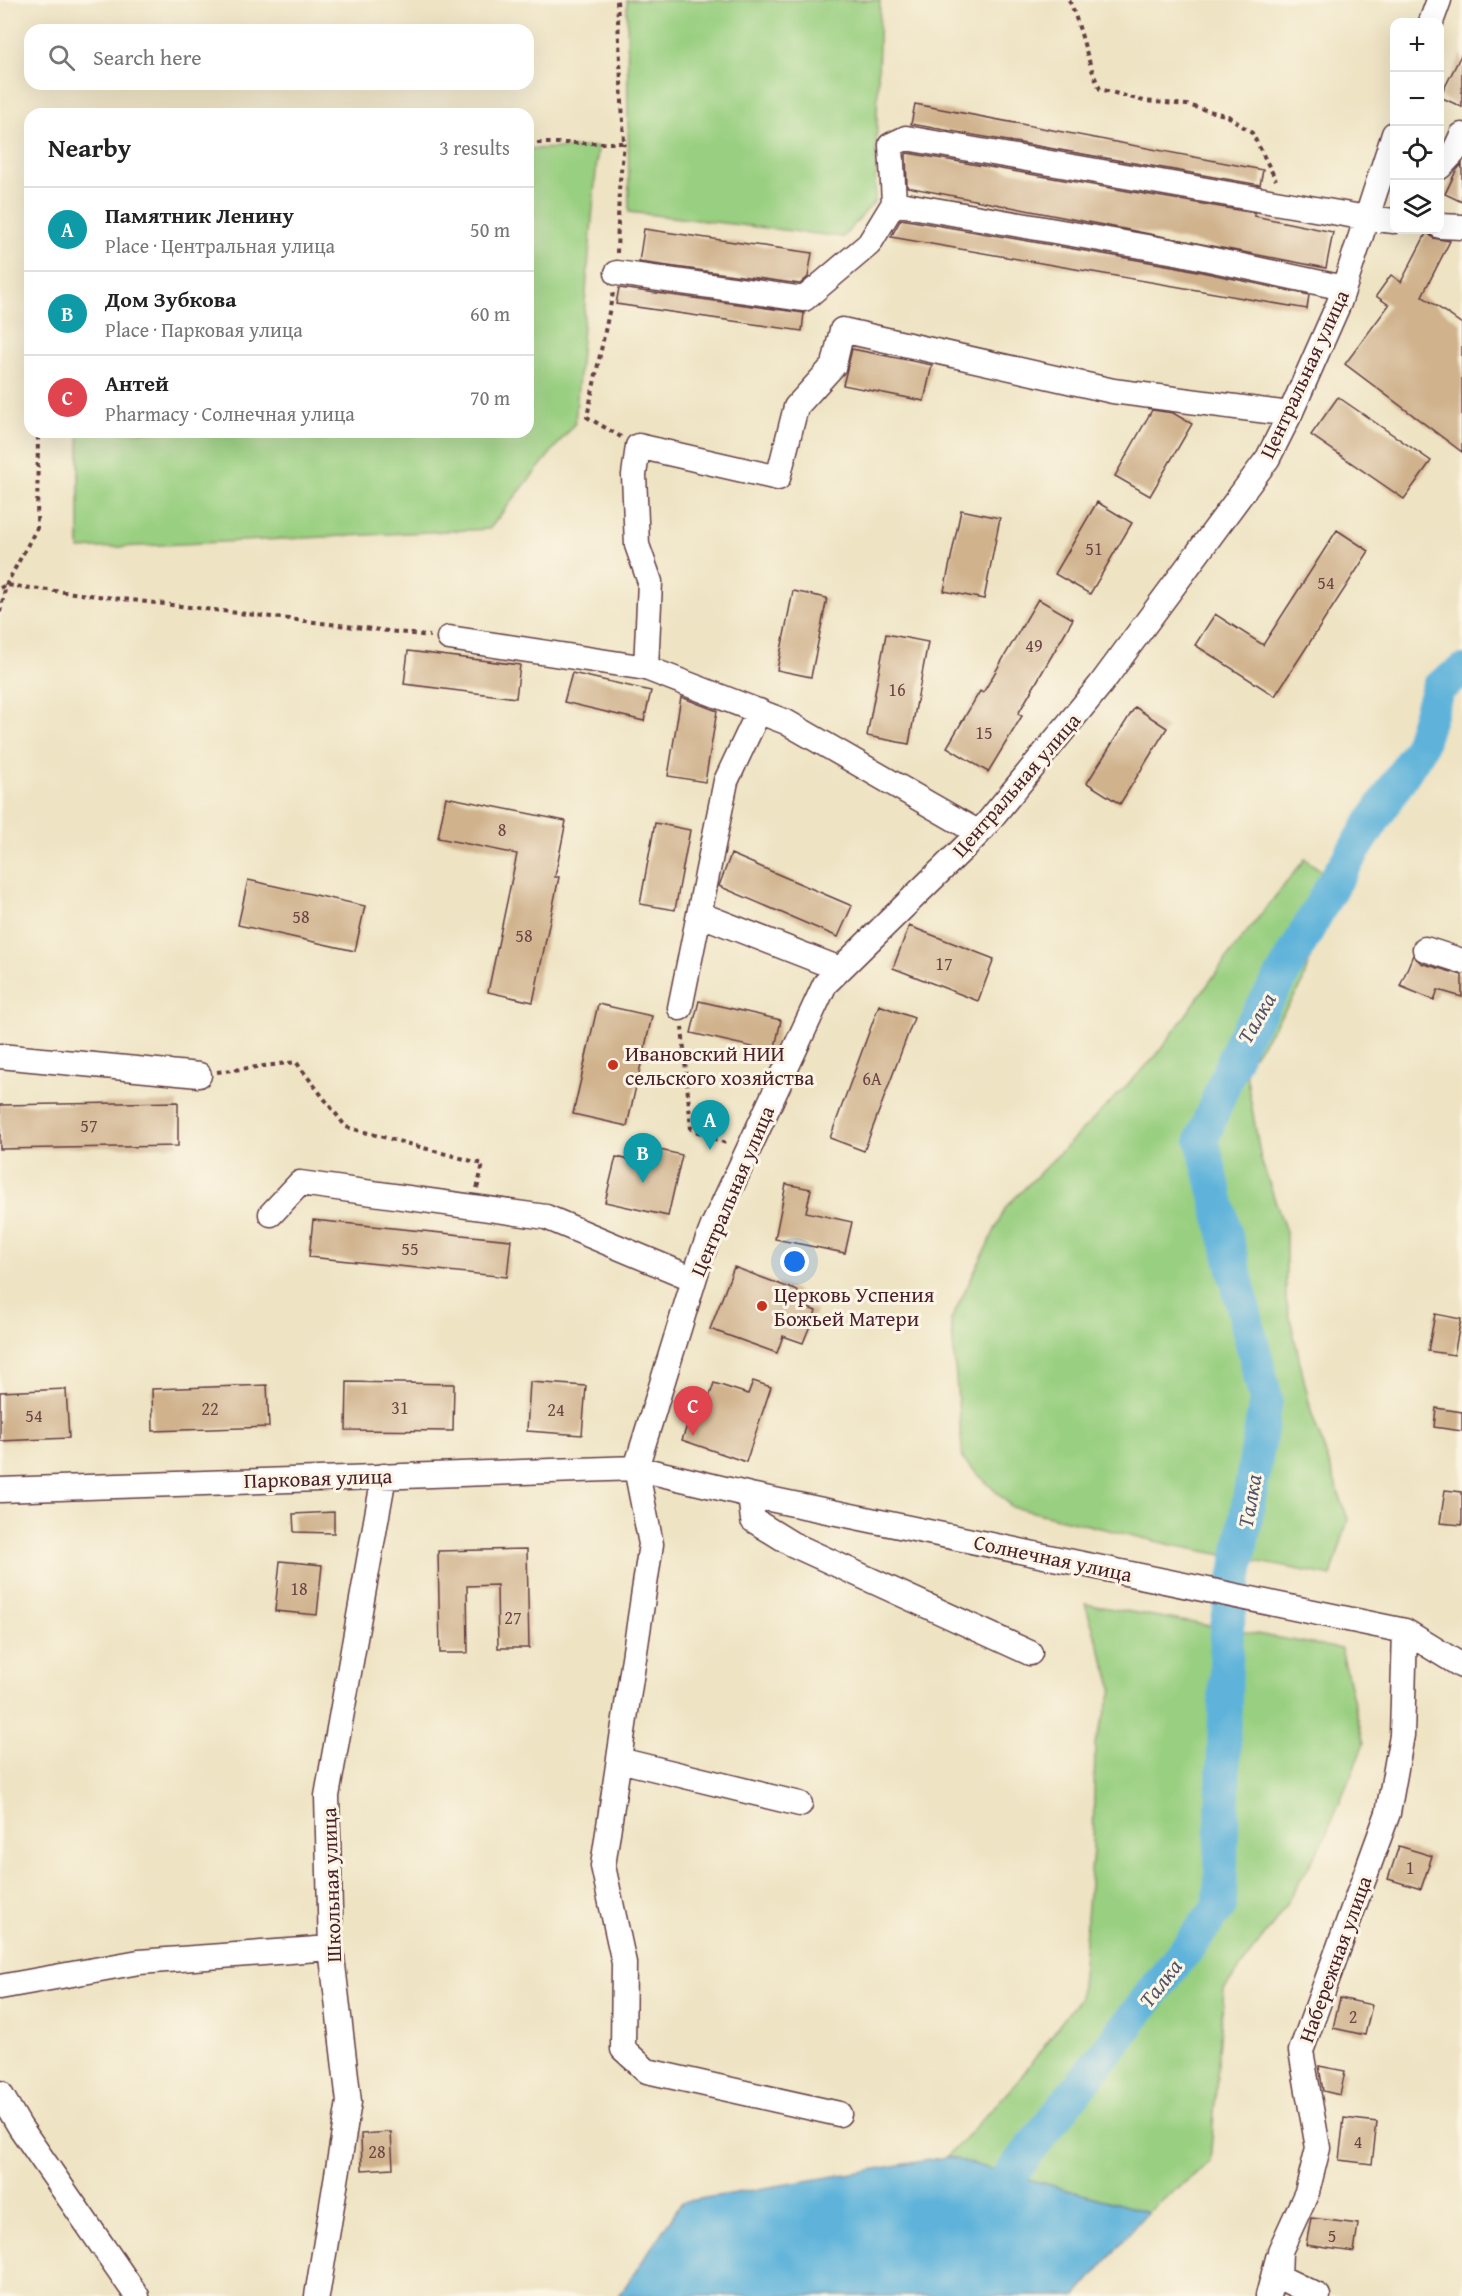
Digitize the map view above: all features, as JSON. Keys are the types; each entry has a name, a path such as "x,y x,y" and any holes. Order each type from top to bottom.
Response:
{"street":[{"path":"1432,18 1439,0"},
{"path":"1444,163 1454,152 1462,135"},
{"path":"617,273 804,299 869,244 894,203 891,145 906,138 1390,220"},
{"name":"Центральная улица","path":"636,1468 694,1279 713,1226 825,984 980,833 1101,684 1268,458 1290,414 1344,288 1390,149"},
{"path":"894,203 1181,253 1344,288"},
{"path":"1367,218 1390,206"},
{"path":"1444,226 1462,227"},
{"path":"646,668 650,582 637,545 634,475 638,447 778,477 796,407 834,365 842,330 1113,391 1290,414"},
{"path":"449,638 646,668 786,722 980,833"},
{"path":"681,1008 726,781 759,711"},
{"path":"699,914 840,969"},
{"path":"1425,949 1462,961"},
{"path":"0,1056 199,1075"},
{"path":"271,1214 300,1183 546,1217 694,1279"},
{"path":"636,1468 651,1544 603,1866 624,1963 623,2049 647,2071 839,2114"},
{"name":"Парковая улица","path":"0,1490 636,1468"},
{"name":"Солнечная улица","path":"636,1468 750,1496 1405,1631 1462,1666"},
{"name":"Школьная улица","path":"317,2296 349,2102 331,1948 327,1796 384,1476"},
{"path":"750,1496 753,1520 792,1544 1030,1653"},
{"name":"Набережная улица","path":"1268,2296 1280,2251 1307,2193 1318,2148 1301,2051 1388,1813 1401,1735 1405,1631"},
{"path":"620,1760 800,1804"},
{"path":"0,1987 139,1962 331,1948"},
{"path":"0,2093 20,2127 137,2296"},
{"path":"1280,2251 1280,2277 1318,2296"}],"path":[{"path":"617,0 624,143 619,190 617,273 587,417 638,447"},
{"path":"1069,0 1078,21 1089,66 1100,89 1144,101 1187,105 1228,116 1252,133 1288,204"},
{"path":"534,143 624,143"},
{"path":"0,612 6,585 37,528 38,438"},
{"path":"0,588 6,585 449,638"},
{"path":"681,1008 691,1129 746,1152"},
{"path":"199,1075 296,1062 346,1126 483,1164 476,1192"}],"green space":[{"path":"627,0 880,0 875,201 843,237 629,212"},
{"path":"598,147 575,423 489,529 79,549 79,438 534,438 534,149"},
{"path":"1305,859 1335,880 1301,987 1245,1068 1261,1160 1286,1232 1286,1300 1311,1411 1348,1520 1331,1576 1172,1545 1012,1507 963,1460 951,1320 1006,1207 1156,1056 1235,947"},
{"path":"1085,1604 1341,1649 1364,1744 1322,1844 1280,1914 1224,1990 1210,2162 1148,2212 947,2157 1018,2081 1080,1997 1093,1849 1095,1744 1113,1688"}],"water":[{"path":"947,2157 1148,2212 1076,2296 619,2296 682,2202"}],"building":[{"path":"1462,53 1462,107 1444,99 1444,89"},
{"path":"915,104 1263,170 1260,185 911,124"},
{"path":"906,154 1255,213 1254,216 1333,232 1326,268 907,187"},
{"path":"1462,164 1462,202 1445,194"},
{"path":"901,219 1178,267 1309,295 1307,309 891,237"},
{"path":"644,229 812,253 808,277 800,284 639,262"},
{"path":"1426,234 1433,238 1450,241 1422,296 1462,324 1462,452 1345,364 1389,305 1376,296 1391,275 1401,282"},
{"path":"619,288 804,313 802,331 616,304"},
{"path":"852,349 932,365 924,401 843,385"},
{"path":"1338,397 1431,461 1404,499 1311,435"},
{"path":"1152,410 1173,413 1192,424 1150,496 1115,476"},
{"path":"1097,502 1132,523 1090,594 1055,574"},
{"path":"961,510 1000,518 984,599 944,591"},
{"path":"1337,530 1369,551 1275,696 1195,645 1215,614 1263,645"},
{"path":"793,591 827,598 811,677 777,670"},
{"path":"1038,599 1073,619 1018,714 1022,716 988,772 947,747 980,691 983,693"},
{"path":"886,634 928,642 909,744 867,736"},
{"path":"408,651 520,665 516,698 404,684"},
{"path":"572,673 651,691 644,721 564,702"},
{"path":"681,697 717,711 705,782 668,776"},
{"path":"1135,707 1167,728 1120,804 1087,783"},
{"path":"446,797 566,821 555,877 559,877 533,1002 488,992 517,854 438,838"},
{"path":"655,823 690,830 675,910 640,904"},
{"path":"731,854 852,906 838,937 719,886"},
{"path":"248,880 365,906 355,951 238,925"},
{"path":"909,926 994,959 978,1001 893,968"},
{"path":"1413,955 1421,963 1462,975 1462,997 1438,990 1434,1000 1400,986"},
{"path":"699,1001 781,1020 774,1052 691,1033"},
{"name":"Ивановский НИИ сельского хозяйства","path":"598,1004 652,1016 627,1126 573,1114"},
{"path":"879,1005 914,1018 864,1151 830,1138"},
{"path":"178,1102 178,1146 0,1149 0,1105"},
{"path":"647,1147 682,1155 668,1216 605,1202 616,1157 644,1163"},
{"path":"786,1184 811,1189 806,1212 852,1222 845,1253 775,1239"},
{"path":"313,1220 511,1240 507,1277 309,1257"},
{"name":"Церковь Успения Божьей Матери","path":"734,1267 798,1291 794,1302 816,1311 803,1343 783,1336 777,1353 710,1329"},
{"path":"1435,1314 1461,1319 1454,1355 1428,1351"},
{"path":"753,1381 771,1387 746,1462 682,1440 698,1394 709,1398 714,1383 748,1394"},
{"path":"347,1382 454,1384 453,1431 346,1430"},
{"path":"530,1382 586,1386 582,1435 527,1431"},
{"path":"267,1385 269,1427 153,1431 152,1389"},
{"path":"66,1389 69,1438 0,1441 0,1392"},
{"path":"1436,1408 1462,1412 1462,1431 1434,1427"},
{"path":"1445,1490 1462,1492 1462,1525 1440,1523"},
{"path":"334,1512 334,1533 294,1532 293,1514"},
{"path":"527,1549 529,1648 498,1648 497,1585 467,1586 468,1653 440,1653 438,1551"},
{"path":"280,1561 322,1565 317,1615 275,1611"},
{"path":"1399,1846 1432,1856 1421,1889 1388,1879"},
{"path":"1340,1998 1372,2005 1365,2035 1333,2028"},
{"path":"1319,2066 1345,2071 1340,2095 1323,2091"},
{"path":"1344,2118 1377,2122 1372,2164 1339,2160"},
{"path":"391,2132 393,2168 362,2170 361,2134"},
{"path":"1311,2218 1358,2224 1354,2252 1306,2245"}],"waterway":[{"name":"Талка","path":"983,2210 1220,1906 1227,1627 1266,1400 1202,1139 1241,1041 1283,974 1335,880 1419,749 1438,688 1462,671"}],"place":[{"name":"Ивановский НИИ сельского хозяйства","path":"613,1065"},
{"name":"Памятник Ленину","path":"710,1150"},
{"name":"Дом Зубкова","path":"643,1183"},
{"name":"Церковь Успения Божьей Матери","path":"762,1306"},
{"name":"Антей","path":"693,1436"}]}
